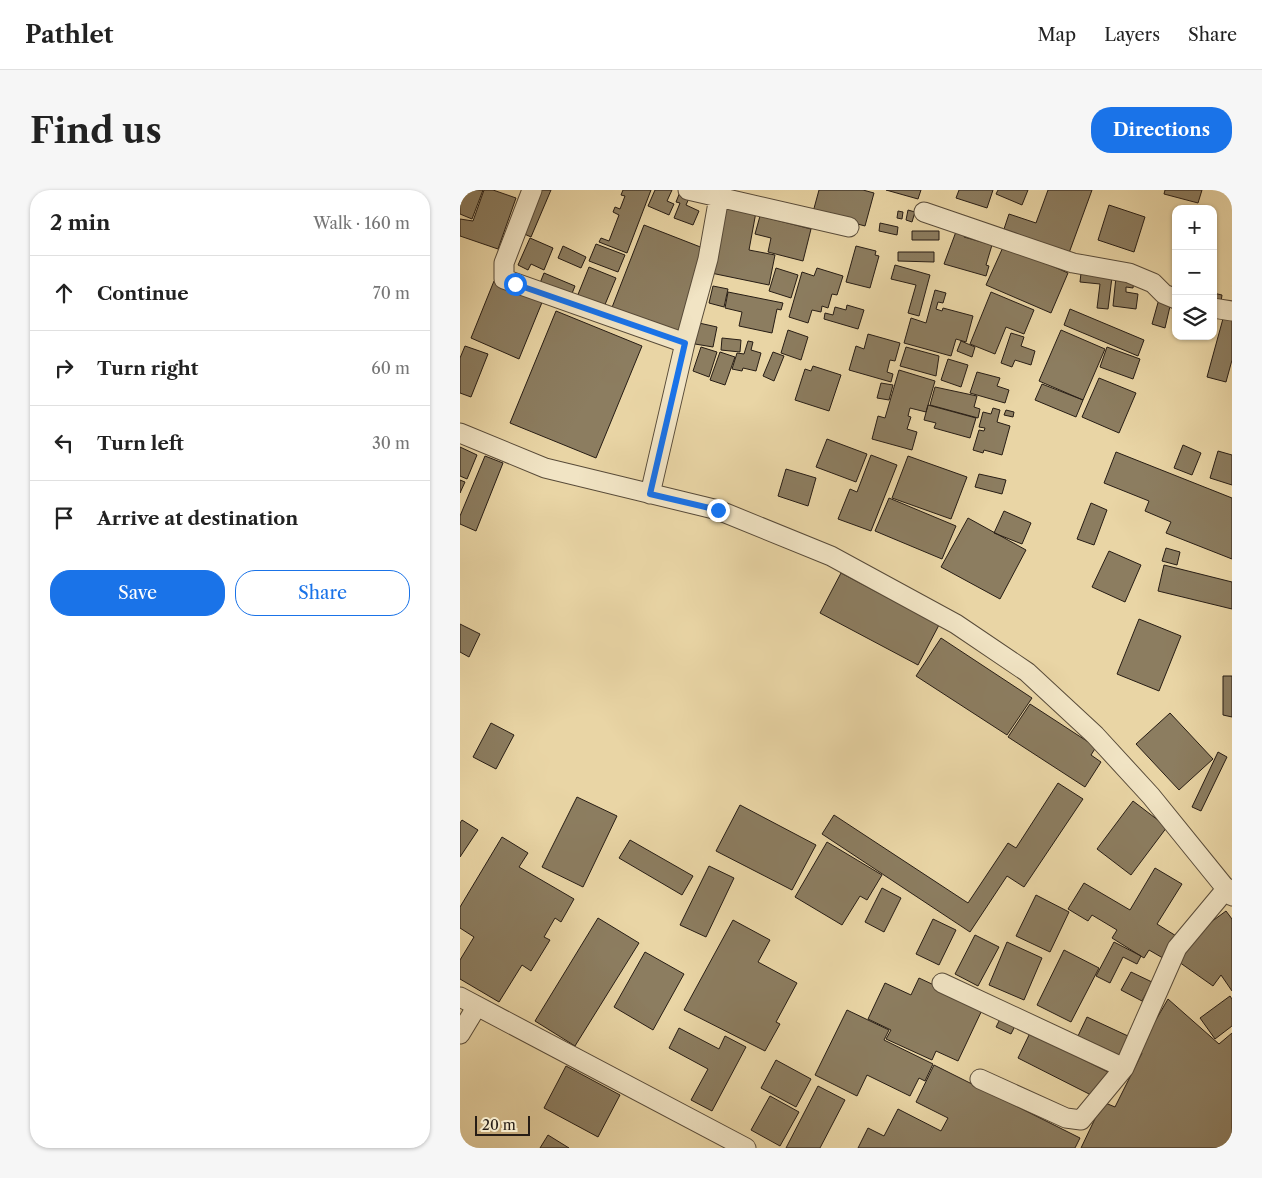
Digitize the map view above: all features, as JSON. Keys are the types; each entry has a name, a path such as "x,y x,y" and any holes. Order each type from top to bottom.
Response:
{"street":[{"path":"532,190 504,263 504,279 685,343"},
{"path":"688,190 849,227"},
{"path":"650,494 685,343 708,260 719,197"},
{"path":"924,212 1074,263 1128,273 1153,283 1164,294 1172,297"},
{"path":"1217,309 1232,311"},
{"path":"460,433 545,468 718,510 831,556 956,624 1027,672 1095,735 1150,796 1230,892 1177,948 1124,1068 1081,1120 1066,1118 980,1079"},
{"path":"942,983 1124,1068"},
{"path":"460,997 746,1148"},
{"path":"460,1034 477,1006"}],"building":[{"path":"460,190 483,190 472,219 460,214"},
{"path":"484,190 493,190 516,198 498,249 460,236 460,219 473,221"},
{"path":"538,190 551,190 531,237 520,232"},
{"path":"623,190 651,190 627,253 599,242 601,238 609,241 619,215 613,212 615,207 620,209 625,196 621,195"},
{"path":"655,190 672,190 667,201 674,204 669,215 648,206"},
{"path":"819,190 863,190 874,193 865,226 813,212"},
{"path":"886,190 921,190 918,199"},
{"path":"959,190 993,190 987,208 956,198"},
{"path":"998,190 1028,190 1022,205 996,194"},
{"path":"1048,190 1092,190 1069,253 1004,229 1009,214 1036,223"},
{"path":"1165,190 1202,190 1198,203 1164,194"},
{"path":"680,192 690,196 686,205 699,211 693,225 674,218 680,203 676,202"},
{"path":"1109,205 1145,217 1134,252 1098,240"},
{"path":"724,206 756,212 749,250 775,255 769,285 711,273"},
{"path":"908,210 915,212 912,222 906,220"},
{"path":"898,211 903,212 902,219 897,218"},
{"path":"760,216 811,229 803,261 768,252 771,238 755,234"},
{"path":"880,223 898,227 897,235 879,231"},
{"path":"644,225 703,248 681,338 611,310"},
{"path":"957,229 965,232 964,237 992,245 986,265 989,266 986,276 944,264"},
{"path":"912,231 939,231 939,240 912,240"},
{"path":"530,238 553,248 544,270 531,264 528,270 518,265"},
{"path":"596,244 625,255 618,272 589,261"},
{"path":"1004,245 1068,273 1051,313 986,285"},
{"path":"563,246 586,257 581,268 558,258"},
{"path":"856,246 876,251 875,255 879,256 870,288 846,282"},
{"path":"898,252 934,252 934,262 898,261"},
{"path":"895,265 930,275 919,316 908,313 916,285 891,279"},
{"path":"589,267 616,278 604,307 577,297"},
{"path":"776,268 798,275 791,298 769,291"},
{"path":"817,268 843,276 837,295 832,294 828,308 822,306 821,312 812,310 808,323 789,317 802,272 814,276"},
{"path":"544,273 575,286 571,296 540,283"},
{"path":"1081,273 1112,277 1108,309 1097,308 1100,284 1080,282"},
{"path":"1116,277 1134,279 1133,288 1126,287 1126,292 1138,294 1136,309 1113,306"},
{"path":"494,281 543,300 519,359 471,338"},
{"path":"713,286 728,289 724,307 709,303"},
{"path":"935,290 946,293 943,303 938,302 936,309 942,311 943,308 973,316 966,342 956,339 951,356 904,343 911,318 926,323"},
{"path":"728,292 783,303 781,310 777,309 772,333 739,326 742,312 725,308"},
{"path":"991,292 1034,310 1024,334 1006,327 995,354 970,344"},
{"path":"1217,294 1222,295 1221,302 1217,301"},
{"path":"1159,299 1171,302 1165,328 1152,324"},
{"path":"847,305 864,310 858,329 824,319 825,313 833,315 835,307 846,310"},
{"path":"1070,309 1144,340 1138,356 1064,325"},
{"path":"556,311 642,346 596,458 510,423"},
{"path":"1224,315 1232,317 1232,360 1226,382 1207,377"},
{"path":"699,323 717,327 713,347 695,344"},
{"path":"788,330 808,337 801,360 781,353"},
{"path":"1061,330 1105,349 1083,400 1039,381"},
{"path":"1011,333 1024,337 1021,346 1035,351 1031,365 1015,360 1012,367 1001,363"},
{"path":"868,334 900,343 895,361 890,360 887,372 893,374 891,382 849,370 856,346 864,349"},
{"path":"722,338 741,340 740,352 721,350"},
{"path":"748,341 753,342 751,350 761,353 756,371 743,368 742,371 732,369 737,353 744,354"},
{"path":"961,341 975,347 972,357 957,351"},
{"path":"465,346 488,354 471,397 460,393 460,358"},
{"path":"701,347 717,352 709,377 693,371"},
{"path":"906,347 939,356 936,376 900,366"},
{"path":"1107,347 1140,359 1133,379 1100,367"},
{"path":"720,352 735,357 725,385 710,380"},
{"path":"773,352 784,356 774,381 763,376"},
{"path":"948,359 968,365 961,387 941,380"},
{"path":"813,366 841,375 829,411 795,400 805,369 811,371"},
{"path":"899,370 935,381 926,412 910,408 908,416 911,417 907,429 917,432 912,450 872,439 878,416 885,418"},
{"path":"977,372 1000,378 997,386 1009,390 1005,403 970,393"},
{"path":"1099,378 1136,393 1119,433 1082,417"},
{"path":"881,383 893,385 889,400 877,398"},
{"path":"1042,384 1083,400 1076,417 1035,400"},
{"path":"935,387 977,396 974,407 980,409 978,418 930,405"},
{"path":"928,405 976,418 970,438 934,428 936,423 924,420"},
{"path":"993,408 1000,410 997,422 1010,426 1002,455 984,450 983,453 973,450 979,430 984,431 985,428 979,427 983,412 991,414"},
{"path":"1006,410 1014,412 1013,417 1004,415"},
{"path":"827,439 867,454 856,482 816,467"},
{"path":"1183,445 1201,453 1192,475 1174,468"},
{"path":"460,447 477,455 467,479 460,476"},
{"path":"1218,451 1232,455 1232,485 1210,478"},
{"path":"1116,452 1232,498 1232,559 1166,533 1171,522 1145,511 1149,501 1104,483"},
{"path":"871,455 897,465 871,531 838,519 850,489 857,492"},
{"path":"485,456 503,463 476,531 460,524 460,516"},
{"path":"908,456 967,477 951,519 892,498"},
{"path":"786,469 816,478 808,506 778,496"},
{"path":"979,474 1006,480 1002,494 975,487"},
{"path":"460,480 465,482 460,493"},
{"path":"889,498 956,526 942,559 875,531"},
{"path":"1091,503 1107,510 1094,545 1077,539"},
{"path":"1004,511 1031,523 1022,544 994,533"},
{"path":"968,518 1026,550 1000,599 941,567"},
{"path":"1166,548 1180,552 1177,565 1162,561"},
{"path":"1109,551 1141,565 1125,602 1092,587"},
{"path":"1164,565 1232,582 1232,609 1158,591"},
{"path":"841,573 939,625 918,665 820,613"},
{"path":"1139,619 1181,636 1159,691 1117,674"},
{"path":"460,624 480,634 469,657 460,652"},
{"path":"941,638 1032,698 1007,735 916,676"},
{"path":"1223,676 1232,676 1232,717 1223,715"},
{"path":"1030,704 1096,747 1091,755 1101,762 1085,787 1008,737"},
{"path":"1170,713 1213,759 1179,790 1136,744"},
{"path":"491,723 514,735 496,769 473,757"},
{"path":"1218,752 1227,757 1201,811 1192,807"},
{"path":"1058,783 1083,799 1024,887 1007,876 970,932 822,834 834,815 968,903 1008,843 1016,848"},
{"path":"577,797 617,816 583,887 542,867"},
{"path":"1133,801 1167,827 1131,875 1097,849"},
{"path":"740,805 816,845 792,890 716,851"},
{"path":"462,820 478,830 460,857 460,823"},
{"path":"502,837 528,853 519,867 574,899 561,922 555,918 544,937 550,940 531,971 522,965 499,1002 460,979 460,960 474,937 460,928 460,907"},
{"path":"630,840 693,876 682,895 619,858"},
{"path":"827,842 882,875 867,900 860,896 842,925 795,897"},
{"path":"709,866 734,878 706,937 680,925"},
{"path":"1155,868 1182,884 1157,924 1181,939 1168,961 1149,950 1144,958 1112,938 1117,930 1092,915 1088,921 1068,909 1084,883 1130,910"},
{"path":"882,888 901,898 884,932 865,922"},
{"path":"1036,895 1069,912 1050,952 1016,936"},
{"path":"1226,911 1232,919 1232,991 1221,975 1213,986 1179,962 1195,940 1192,936"},
{"path":"598,918 639,943 575,1046 535,1021"},
{"path":"933,919 956,930 939,965 916,954"},
{"path":"733,920 770,940 758,962 797,983 776,1022 780,1024 765,1051 684,1010"},
{"path":"975,935 999,947 978,986 955,974"},
{"path":"1007,942 1042,958 1024,1000 989,985"},
{"path":"1114,942 1141,956 1137,964 1123,957 1110,983 1096,976"},
{"path":"1064,950 1099,968 1071,1022 1037,1005"},
{"path":"645,952 684,974 653,1030 614,1007"},
{"path":"1131,972 1152,982 1142,1001 1121,990"},
{"path":"919,978 983,1008 958,1061 936,1051 932,1060 886,1039 891,1030 868,1019 885,983 911,995"},
{"path":"1230,996 1232,999 1232,1026 1215,1039 1200,1018"},
{"path":"1168,999 1219,1044 1232,1033 1232,1148 1081,1148 1103,1102 1115,1107 1142,1053 1138,1051"},
{"path":"847,1010 889,1030 884,1040 933,1064 925,1081 919,1078 910,1096 867,1075 857,1096 815,1075"},
{"path":"1001,1017 1016,1024 1011,1034 996,1027"},
{"path":"1087,1017 1128,1036 1119,1055 1078,1036"},
{"path":"679,1028 719,1049 725,1036 746,1047 712,1111 691,1100 708,1069 669,1048"},
{"path":"1030,1033 1108,1072 1095,1097 1018,1058"},
{"path":"776,1060 811,1079 796,1107 761,1088"},
{"path":"934,1065 1080,1138 1075,1148 858,1148 868,1128 884,1136 898,1109 941,1131 948,1118 916,1102"},
{"path":"566,1066 620,1095 598,1137 544,1108"},
{"path":"818,1086 845,1100 820,1148 786,1148"},
{"path":"770,1096 799,1112 780,1146 751,1130"},
{"path":"548,1135 569,1148 540,1148"}],"route":[{"path":"515,284 685,343 650,494 718,510"}]}
